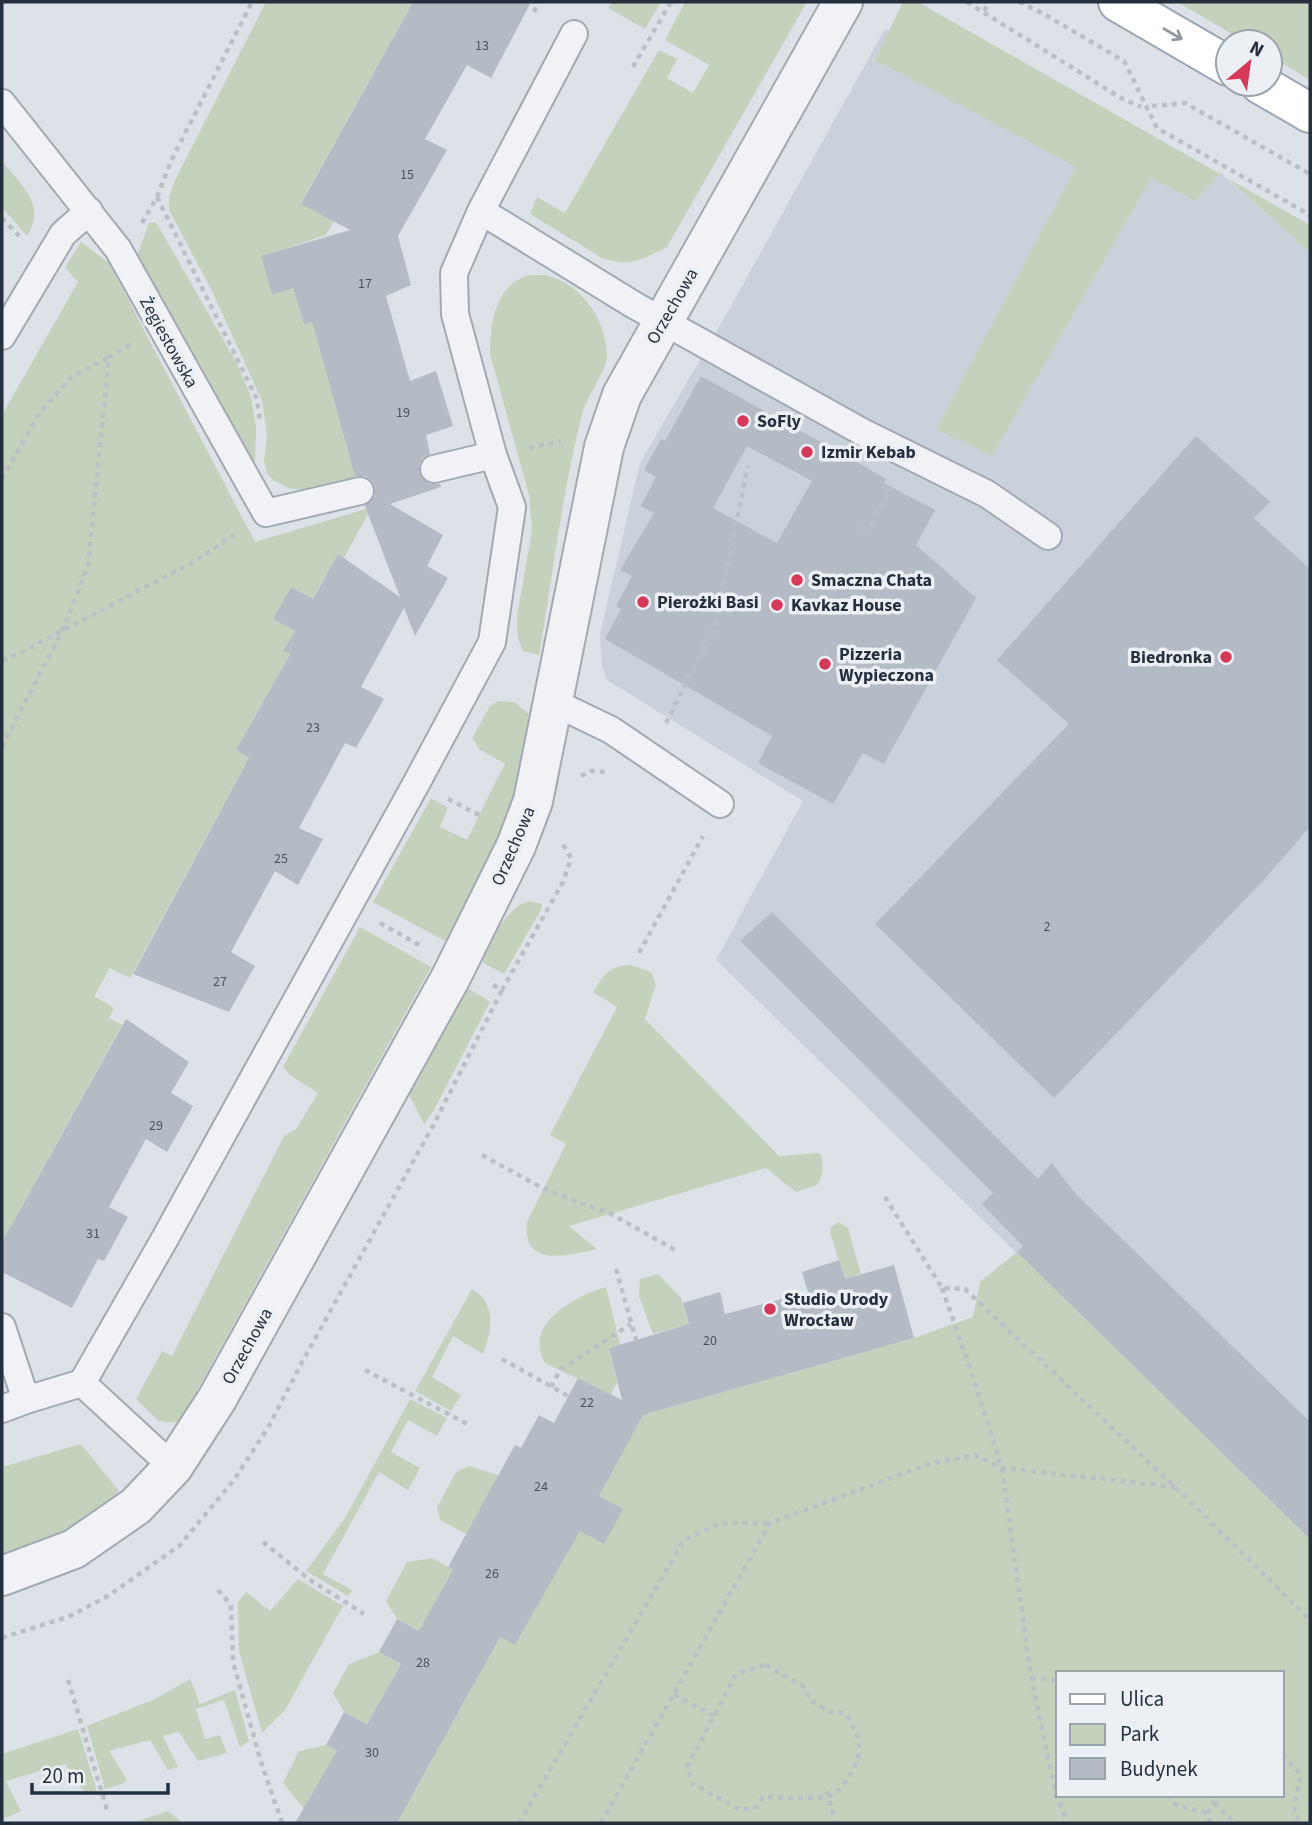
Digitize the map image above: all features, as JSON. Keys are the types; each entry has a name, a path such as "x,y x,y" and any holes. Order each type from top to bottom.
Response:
{"main road":[{"path":"1118,2 1214,57"},
{"path":"1284,98 1310,113"}],"street":[{"name":"Orzechowa","path":"2,1576 74,1549 136,1506 173,1467 217,1399 344,1174 464,952 516,846 533,801 604,447 622,395 843,2"}],"lane":[{"path":"2,1327 14,1405 82,1383 163,1242 492,642 512,507 493,455 456,314 454,273 481,211 574,34"},
{"name":"Żegiestowska","path":"2,103 118,249 266,513"},
{"path":"2,336 63,234 89,211"},
{"path":"481,211 634,305 908,457 988,494 1048,536"},
{"path":"434,469 493,455"},
{"path":"266,513 360,491"},
{"path":"553,702 611,730 720,804"},
{"path":"82,1383 173,1467"}],"path":[{"path":"118,249 139,228 157,197 171,161 252,2"},
{"path":"534,12 540,2"},
{"path":"633,67 671,2"},
{"path":"967,2 1121,98 1141,107"},
{"path":"984,11 989,2"},
{"path":"1021,2 1124,61 1157,128 1310,215"},
{"path":"1152,106 1185,103 1310,174"},
{"path":"157,197 257,399 261,431 260,469 252,488"},
{"path":"2,479 38,415 70,378 160,327"},
{"path":"2,747 63,629 88,566 109,357"},
{"path":"493,455 565,441 604,447"},
{"path":"862,530 873,522 908,457"},
{"path":"662,733 716,623 748,466"},
{"path":"2,660 195,561 266,513"},
{"path":"417,782 482,817 516,846"},
{"path":"639,953 720,804"},
{"path":"349,905 426,949"},
{"path":"434,1124 502,990"},
{"path":"482,1154 544,1189 611,1214 677,1251"},
{"path":"885,1197 942,1288 970,1365 1002,1468 1031,1677 1056,1795"},
{"path":"616,1269 636,1340"},
{"path":"942,1288 965,1289 1175,1487 1310,1620"},
{"path":"551,1387 559,1370 631,1324"},
{"path":"502,1359 568,1396"},
{"path":"365,1370 467,1424"},
{"path":"519,1823 684,1540 721,1523 770,1523 929,1464 976,1455 1002,1468 1175,1487"},
{"path":"601,1823 770,1523"},
{"path":"263,1542 310,1580 364,1614"},
{"path":"218,1590 231,1605 233,1662 281,1823"},
{"path":"766,1665 803,1686 811,1701 831,1713 845,1713 860,1740 856,1768 839,1790 828,1794 763,1797 756,1807 740,1810 692,1783 687,1767 716,1717 736,1674 766,1665"},
{"path":"1031,1677 1056,1681"},
{"path":"68,1680 108,1813"},
{"path":"674,1695 716,1717"},
{"path":"1284,1757 1301,1774 1294,1806 1299,1823"},
{"path":"828,1794 835,1823"},
{"path":"1057,1797 1068,1823"},
{"path":"1169,1797 1176,1805 1208,1813"},
{"path":"1210,1823 1208,1813 1217,1797"},
{"path":"1214,1802 1236,1823"}],"shaded area":[{"path":"885,29 1151,177 1220,173 1310,253 1310,1539 716,960 803,801 607,680 602,666 600,634 640,463 726,315"}],"green space":[{"path":"266,2 413,2 301,203 334,221 326,235 261,257 272,294 293,288 304,324 312,322 356,479 304,490 288,488 273,480 267,473 264,462 267,433 262,401 211,289 169,210 169,196 176,178"},
{"path":"612,2 661,2 645,29 608,8"},
{"path":"685,2 807,2 667,247 628,262 602,258 530,214 537,197 565,213 659,50 677,59 667,78 693,93 709,65 665,40"},
{"path":"903,2 918,2 1220,174 1195,201 1151,178 992,456 936,429 1076,167 875,60"},
{"path":"1177,2 1310,2 1310,80 1284,64 1284,28 1222,28"},
{"path":"2,161 24,187 33,204 34,214 27,236 2,207"},
{"path":"1225,177 1310,225 1310,253"},
{"path":"156,222 235,360 251,396 256,427 255,464 207,385 137,256 149,223"},
{"path":"81,242 109,263 255,542 366,509 368,514 344,558 338,554 313,599 291,587 273,619 295,631 284,651 290,654 236,750 249,758 130,978 110,968 94,996 114,1008 109,1018 122,1025 2,1242 2,415 78,282 65,267"},
{"path":"527,275 546,275 561,281 582,296 603,331 607,358 585,405 576,441 539,655 523,651 518,638 517,616 532,531 529,495 490,354 492,326 501,298 514,283"},
{"path":"498,701 514,702 529,714 515,797 497,847 445,941 373,902 431,798 448,808 440,827 467,840 505,764 479,749 472,738 490,706"},
{"path":"528,901 542,904 541,910 504,974 480,961 505,919"},
{"path":"360,927 431,967 183,1416 178,1423 159,1421 136,1399 162,1351 172,1356 284,1136 296,1129 318,1093 291,1076 283,1067"},
{"path":"631,965 651,972 656,984 645,1019 779,1156 818,1153 822,1159 822,1174 817,1185 796,1192 766,1168 569,1226 597,1249 561,1255 539,1253 527,1237 527,1222 566,1144 550,1135 617,1007 593,992 612,969"},
{"path":"465,986 490,1002 434,1110 424,1124 408,1093"},
{"path":"839,1222 848,1228 861,1274 845,1279 830,1233 831,1227"},
{"path":"1017,1252 1310,1539 1310,1823 397,1823 500,1637 515,1644 643,1415 914,1338 973,1317 980,1282"},
{"path":"658,1274 681,1298 689,1324 653,1334 639,1296 640,1279"},
{"path":"606,1287 620,1344 609,1348 617,1382 611,1395 545,1363 540,1349 540,1336 555,1314 580,1297"},
{"path":"472,1289 486,1302 489,1310 489,1336 483,1354 453,1336 432,1377 461,1395 451,1411 415,1391"},
{"path":"410,1399 447,1418 437,1436 408,1420 391,1452 420,1468 408,1490 379,1472 323,1574 352,1590 348,1596 306,1571 345,1518"},
{"path":"81,1444 119,1491 92,1514 65,1530 2,1554 2,1467"},
{"path":"469,1466 498,1475 519,1487 487,1545 440,1520 437,1507 456,1472"},
{"path":"432,1558 468,1578 419,1631 397,1619 386,1601 407,1562"},
{"path":"298,1579 343,1606 285,1710 262,1733 239,1651 238,1602 246,1592 270,1611"},
{"path":"379,1652 401,1664 367,1724 344,1712 333,1693 349,1664"},
{"path":"190,1679 200,1704 235,1690 249,1741 240,1747 224,1700 196,1709 205,1739 220,1735 227,1753 198,1761 179,1732 163,1736 178,1767 168,1770 150,1740 109,1751 127,1780 105,1789 87,1726 155,1699"},
{"path":"78,1729 97,1791 86,1795 65,1764 6,1781 21,1811 3,1819 2,1754"},
{"path":"326,1745 349,1757 317,1816 303,1808 283,1783 299,1751"},
{"path":"168,1811 183,1823 136,1823 137,1821"}],"building":[{"path":"413,2 531,2 491,78 467,65 425,139 447,150 398,236 411,285 386,296 410,381 436,371 453,426 426,435 430,454 423,458 419,465 423,480 430,484 440,484 441,487 390,504 443,535 427,566 448,578 415,636 404,608 361,687 384,699 356,748 345,743 299,828 323,839 298,885 275,871 231,952 255,966 229,1012 133,974 249,758 236,750 290,654 283,651 295,631 273,619 291,587 313,599 338,554 400,597 365,506 375,496 375,487 365,476 355,476 312,322 304,324 293,288 272,295 261,256 350,230 301,204"},
{"path":"701,376 857,462 886,479 884,483 935,510 916,545 976,598 884,764 863,753 833,804 758,763 772,736 605,639 621,609 616,606 632,576 620,570 654,513 641,506 656,477 644,470 661,439 665,441","holes":["747,446 812,481 777,543 713,508"]},
{"path":"1196,436 1270,502 1254,518 1310,569 1310,827 1261,883 1054,1098 875,924 1069,724 997,660"},
{"path":"772,912 1038,1179 1052,1163 1075,1193 1310,1422 1310,1539 1017,1252 1023,1246 982,1204 993,1193 740,941"},
{"path":"126,1019 189,1062 171,1093 193,1106 167,1152 146,1139 109,1207 128,1217 104,1261 98,1259 72,1308 2,1272 2,1242"},
{"path":"839,1260 845,1279 894,1265 914,1338 643,1415 599,1496 623,1509 604,1544 580,1531 515,1645 500,1637 397,1823 295,1823 337,1751 326,1745 344,1712 367,1724 401,1664 379,1652 397,1619 419,1631 453,1570 448,1567 515,1445 521,1448 539,1415 554,1423 578,1378 622,1400 609,1348 689,1324 683,1303 720,1292 725,1314 808,1292 802,1272"}],"place":[{"name":"SoFly","path":"743,421"},
{"name":"Izmir Kebab","path":"807,452"},
{"name":"Smaczna Chata","path":"797,580"},
{"name":"Pierożki Basi","path":"643,602"},
{"name":"Kavkaz House","path":"777,605"},
{"name":"Biedronka","path":"1226,657"},
{"name":"Pizzeria Wypieczona","path":"825,664"},
{"name":"Studio Urody Wrocław","path":"770,1309"}]}
